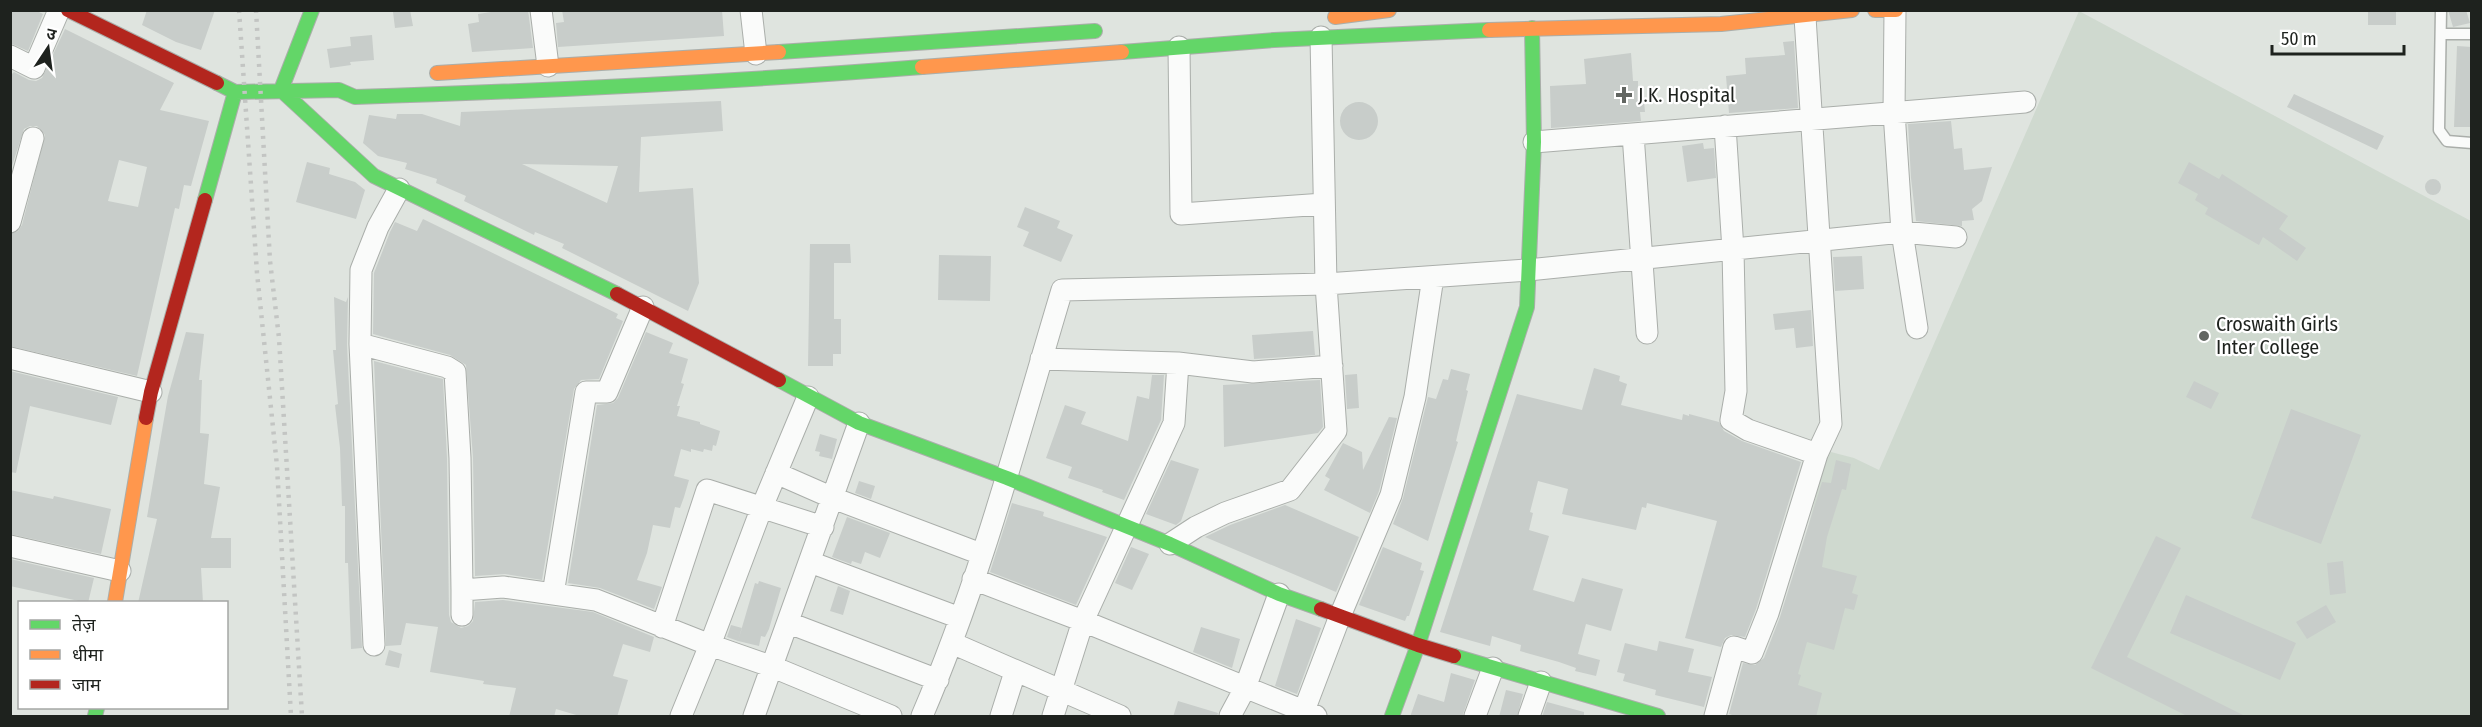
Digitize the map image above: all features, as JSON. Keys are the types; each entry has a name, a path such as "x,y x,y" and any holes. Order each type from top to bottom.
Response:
{"main road":[{"path":"68,10 235,92 339,90 355,98 755,80 1179,47 1322,27 1389,10"},
{"path":"281,90 312,10"},
{"path":"1553,28 1555,10"},
{"path":"1322,27 1553,28 1721,24 1805,17 1852,10"},
{"path":"1875,10 1895,11"},
{"path":"1392,717 1418,645 1527,307 1534,142 1532,28"},
{"path":"420,74 1105,30"},
{"path":"339,90 350,78"},
{"path":"281,90 374,176 643,307 859,423 1007,478 1170,544 1279,594 1418,645 1658,717"},
{"path":"115,601 151,392 235,92"}],"street":[{"path":"10,57 34,68 59,10"},
{"path":"542,10 548,66"},
{"path":"751,10 756,54"},
{"path":"1895,11 1894,112 1902,232 1917,328"},
{"path":"1716,717 1734,647 1752,653 1768,613 1817,453 1831,424 1805,17"},
{"path":"1170,544 1196,527 1226,513 1290,490 1336,431 1326,284 1322,27"},
{"path":"1179,47 1181,214 1324,204"},
{"path":"1534,142 2025,102"},
{"path":"1725,126 1733,250 1736,391 1731,420 1748,430 1817,453"},
{"path":"1633,134 1647,333"},
{"path":"10,222 33,138"},
{"path":"374,645 360,344 361,270 378,227 399,189"},
{"path":"922,717 952,643 1007,478 1062,290 1326,284 1528,270 1902,232 1956,237"},
{"path":"973,579 1083,621 1308,715 1340,616 1390,495 1415,397 1433,277"},
{"path":"553,594 586,392 607,392 643,307"},
{"path":"360,344 447,367 455,372 460,458 462,615"},
{"path":"10,358 151,392"},
{"path":"1041,359 1178,363 1253,372 1332,366"},
{"path":"1053,717 1083,621 1174,423 1178,363"},
{"path":"681,717 762,507 808,397"},
{"path":"754,717 859,423"},
{"path":"776,473 833,498 981,554"},
{"path":"662,627 707,490 823,527"},
{"path":"10,546 120,571"},
{"path":"810,562 960,618"},
{"path":"462,590 503,587 596,600 662,627 773,667 891,717"},
{"path":"1230,717 1245,688 1279,594"},
{"path":"789,623 938,680"},
{"path":"952,643 1120,717"},
{"path":"1475,717 1493,668"},
{"path":"1001,717 1016,672"},
{"path":"1529,717 1541,682"}],"lane":[{"path":"2441,10 2439,130 2447,141 2472,143"},
{"path":"2440,34 2472,34"}],"shaded area":[{"name":"Croswaith Girls Inter College","path":"2079,11 2471,221 2471,716 1762,716 1827,451 1854,458 1879,470"}],"building":[{"path":"10,10 35,10 43,14 28,51 10,43"},
{"path":"147,10 215,10 201,50 176,42 142,25"},
{"path":"410,10 413,26 395,28 393,12"},
{"path":"504,10 528,10 533,48 472,52 468,24 479,22 478,14"},
{"path":"562,10 722,10 724,36 558,47 556,23 564,22"},
{"path":"2368,10 2396,10 2396,25 2368,25"},
{"path":"2448,10 2466,10 2470,23 2453,27"},
{"path":"65,29 174,83 160,110 209,121 191,186 184,185 179,209 175,208 137,376 10,346 10,234 18,231 22,225 45,135 37,126 24,129 10,172 10,76 14,72 29,80 36,81 42,78","holes":["119,160 147,167 138,207 108,201"]},
{"path":"372,35 374,60 350,62 351,65 330,68 327,49 351,46 350,37"},
{"path":"1794,41 1798,108 1729,113 1726,76 1746,74 1745,58 1785,55 1783,42"},
{"path":"2457,46 2472,47 2472,127 2454,127"},
{"path":"1631,53 1633,81 1638,81 1638,91 1643,90 1645,112 1640,112 1641,121 1551,128 1550,86 1586,84 1584,59"},
{"path":"2294,94 2384,136 2377,150 2287,107"},
{"path":"721,101 723,131 641,137 639,192 693,188 699,283 688,311 562,248 564,244 535,232 534,235 464,201 466,196 436,183 437,179 405,169 407,163 378,156 363,143 369,115 396,119 397,114 422,114 460,126 461,112","holes":["522,164 618,166 607,203"]},
{"path":"1359,102 1366,103 1372,108 1377,114 1377,128 1372,134 1366,139 1359,140 1352,139 1346,134 1341,128 1340,121 1341,114 1346,108 1352,103"},
{"path":"1951,121 1954,149 1962,148 1964,170 1992,167 1982,201 1972,209 1974,220 1962,221 1962,226 1916,221 1908,124"},
{"path":"1703,143 1704,149 1714,148 1716,178 1687,182 1682,146"},
{"path":"307,162 330,168 329,174 355,182 365,190 356,219 296,202"},
{"path":"2189,162 2219,179 2222,174 2288,216 2279,229 2306,248 2297,261 2263,237 2259,245 2205,214 2208,208 2195,200 2198,194 2178,183"},
{"path":"2433,179 2441,187 2433,195 2425,187"},
{"path":"1025,207 1060,221 1057,228 1073,235 1061,262 1023,246 1029,232 1017,227"},
{"path":"423,219 618,314 616,318 623,321 599,379 581,380 574,389 542,580 505,574 475,576 473,458 466,365 450,355 373,334 374,273 390,232 395,222 417,231"},
{"path":"810,244 850,244 851,263 834,263 834,319 841,319 841,354 833,354 833,366 808,366"},
{"path":"939,255 991,256 990,301 938,300"},
{"path":"1862,256 1864,289 1835,291 1833,257"},
{"path":"334,297 346,302 348,297 347,345 362,648 351,649 348,563 345,563 345,506 342,506 340,448 335,405 338,404 333,350 336,350"},
{"path":"1811,310 1813,346 1796,348 1794,328 1775,330 1773,314"},
{"path":"1313,331 1315,355 1254,359 1252,335"},
{"path":"186,332 204,334 199,380 202,380 200,433 209,434 204,484 220,487 211,538 231,538 231,568 201,568 203,601 138,601 157,519 147,517 168,396"},
{"path":"646,332 673,343 669,353 688,359 681,383 684,384 677,406 680,406 677,416 700,422 700,424 720,431 716,446 713,445 712,451 704,449 703,452 691,449 691,452 681,449 674,476 689,480 684,497 680,508 675,507 670,528 653,525 647,553 637,580 662,587 654,609 600,588 568,583 597,405 613,403 618,398"},
{"path":"374,361 443,379 451,622 461,628 468,626 473,621 475,602 503,600 593,612 654,637 650,652 623,644 613,676 628,680 617,717 583,717 556,709 554,717 509,717 516,688 483,684 484,681 430,672 438,627 406,623 401,645 386,646"},
{"path":"1594,368 1620,376 1619,381 1627,384 1621,405 1682,420 1683,414 1689,416 1689,414 1719,422 1724,431 1742,441 1801,462 1756,609 1745,637 1731,635 1725,638 1721,647 1685,638 1717,521 1647,503 1646,508 1642,507 1636,530 1562,514 1568,489 1538,481 1530,512 1533,513 1529,530 1549,536 1533,590 1574,602 1582,578 1623,589 1611,631 1586,624 1578,654 1600,660 1596,676 1575,671 1576,668 1520,651 1521,645 1492,636 1490,646 1440,632 1517,394 1582,410"},
{"path":"1451,369 1470,374 1466,390 1468,391 1456,441 1458,442 1428,541 1393,524 1403,498 1428,397 1436,399 1443,379 1448,380"},
{"path":"10,371 118,397 111,425 30,406 16,473 10,472"},
{"path":"1357,374 1359,408 1347,409 1345,375"},
{"path":"1152,375 1164,375 1161,420 1124,500 1068,478 1072,467 1046,458 1065,405 1086,412 1081,424 1128,441 1137,396 1149,399"},
{"path":"1320,380 1323,427 1318,433 1224,447 1223,385"},
{"path":"2194,381 2219,393 2211,409 2186,397"},
{"path":"2291,409 2361,435 2321,544 2251,518"},
{"path":"1389,417 1397,418 1379,491 1370,513 1324,490 1330,479 1325,476 1343,443 1362,452 1363,470"},
{"path":"820,434 837,439 832,459 819,456 820,452 815,451"},
{"path":"1171,460 1199,469 1181,521 1176,525 1146,514"},
{"path":"1836,460 1851,464 1846,490 1842,489 1827,537 1822,567 1857,576 1852,593 1858,595 1854,610 1845,608 1834,650 1807,642 1798,674 1801,675 1798,685 1822,693 1816,717 1738,717 1729,714 1743,663 1755,665 1764,658 1780,617 1822,482 1831,483"},
{"path":"859,481 875,486 871,499 855,493"},
{"path":"10,490 53,499 54,496 111,509 101,554 10,534"},
{"path":"1012,503 1044,512 1043,516 1107,537 1076,605 990,572"},
{"path":"1285,505 1359,537 1336,592 1205,537 1230,525"},
{"path":"847,517 890,533 880,558 865,552 861,564 852,561 851,564 832,557"},
{"path":"2156,536 2181,548 2127,657 2247,717 2189,717 2091,668"},
{"path":"1131,547 1149,554 1132,590 1115,583"},
{"path":"1383,547 1422,563 1420,570 1424,571 1409,616 1405,621 1359,605"},
{"path":"10,559 94,578 88,601 79,601 10,586"},
{"path":"2343,561 2346,593 2330,595 2327,563"},
{"path":"759,581 781,588 769,629 765,637 761,636 759,646 738,641 755,583 758,584"},
{"path":"838,586 850,591 843,615 830,611"},
{"path":"2186,595 2296,643 2280,680 2170,633"},
{"path":"2326,605 2336,622 2307,639 2296,622"},
{"path":"1296,619 1321,628 1297,694 1275,686"},
{"path":"731,625 742,628 738,641 727,637"},
{"path":"1201,627 1240,639 1232,668 1193,652"},
{"path":"1659,641 1694,649 1688,672 1712,677 1704,707 1655,695 1656,690 1623,681 1625,674 1617,672 1625,643 1657,651"},
{"path":"389,650 402,654 399,668 385,665"},
{"path":"1451,673 1475,680 1462,717 1410,717 1418,694 1444,702"},
{"path":"1506,690 1523,694 1517,717 1499,717"},
{"path":"1178,701 1218,713 1217,717 1173,717"},
{"path":"1547,702 1584,712 1584,717 1542,717"}],"railway":[{"path":"239,10 257,273 277,466 291,716"},
{"path":"256,10 270,261 279,338 302,716"}],"traffic: fast":[{"path":"281,90 312,10"},
{"path":"1392,716 1418,645 1527,307 1534,142 1532,28"},
{"path":"1122,52 1274,40 1489,30"},
{"path":"779,52 1095,31"},
{"path":"217,83 235,92 339,90 355,97 638,85 922,67"},
{"path":"281,90 374,176 617,294"},
{"path":"205,200 235,92"},
{"path":"779,380 859,423 1007,478 1170,544 1279,594 1321,609"},
{"path":"1454,656 1658,716"},
{"path":"95,716 97,709"}],"traffic: slow":[{"path":"1335,17 1389,10"},
{"path":"1489,30 1721,24 1852,10"},
{"path":"1875,10 1896,10"},
{"path":"437,73 779,52"},
{"path":"922,67 1122,52"},
{"path":"115,601 146,418"}],"traffic: jam":[{"path":"68,10 217,83"},
{"path":"146,418 151,392 205,200"},
{"path":"617,294 779,380"},
{"path":"1321,609 1454,656"}],"place":[{"name":"J.K. Hospital","path":"1624,95"},
{"name":"Croswaith Girls Inter College","path":"2204,336"}]}
